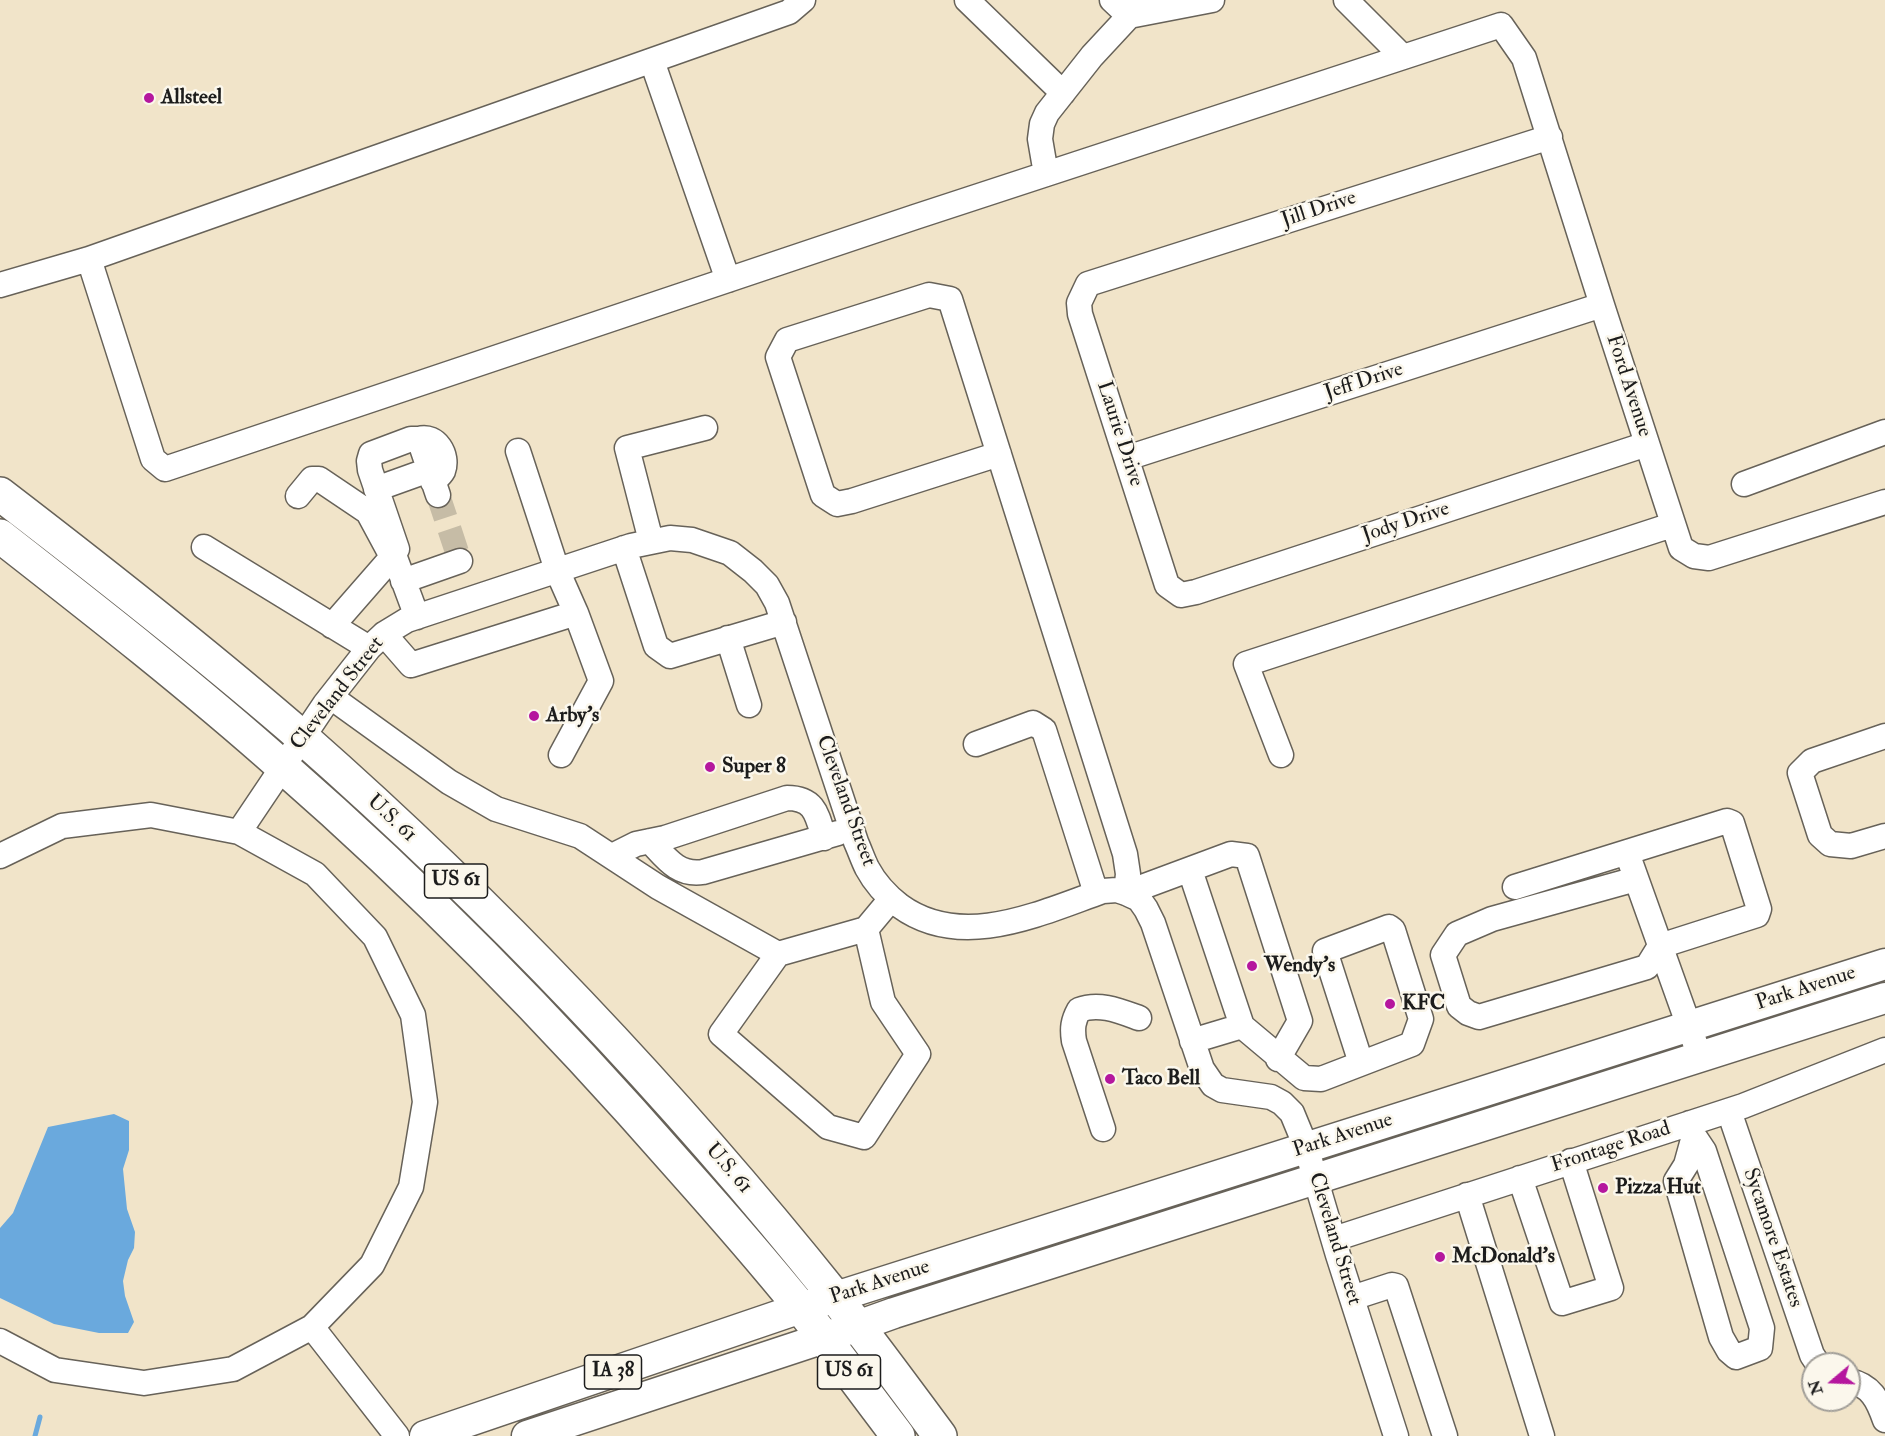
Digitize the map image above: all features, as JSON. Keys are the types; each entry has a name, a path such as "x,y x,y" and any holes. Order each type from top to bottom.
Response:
{"highway":[{"name":"U.S. 61","path":"0,494 184,637 302,738 453,878 593,1019 750,1193 857,1326"},
{"name":"U.S. 61","path":"0,536 177,676 282,766 431,903 580,1054 801,1308"},
{"name":"US 61","path":"801,1308 897,1436"},
{"name":"US 61","path":"857,1326 940,1436"}],"main road":[{"name":"Park Avenue","path":"801,1308 1885,964"},
{"name":"Park Avenue","path":"857,1326 1885,998"},
{"name":"IA 38","path":"425,1436 801,1308"},
{"name":"IA 38","path":"527,1436 857,1326"}],"street":[{"path":"0,285 89,259 789,12 803,0"},
{"path":"967,0 1063,93"},
{"path":"1046,174 1041,139 1042,124 1047,113 1092,56 1128,5 1212,0"},
{"path":"89,259 153,459 165,469 1403,57 1346,0"},
{"name":"Ford Avenue","path":"1403,57 1501,25 1524,57 1681,548 1694,556 1709,558 1885,502"},
{"path":"652,60 728,280"},
{"name":"Jill Drive","path":"1088,284 1550,137"},
{"name":"Laurie Drive","path":"1088,284 1079,303 1080,314 1167,585"},
{"path":"999,454 837,504 823,495 778,357 787,340 929,295 950,299 999,454 1125,854 1128,874 1126,893 1231,854 1247,856 1300,1021 1278,1059"},
{"name":"Jeff Drive","path":"1127,458 1602,305"},
{"path":"651,541 627,448 705,428"},
{"path":"1744,484 1885,432"},
{"path":"332,626 397,549 376,489 370,470 371,454 411,439 419,439 433,482 376,489"},
{"name":"Jody Drive","path":"1167,585 1181,594 1196,592 1647,444"},
{"path":"518,451 557,570 576,613 601,681 561,755"},
{"path":"298,496 312,478 319,478 368,512 389,551 394,555 417,617"},
{"path":"1281,755 1246,664 1672,525"},
{"name":"Cleveland Street","path":"239,832 331,697 376,641 407,620 651,541 670,538 692,540 730,553 767,585 777,603 867,869 891,899 906,910 939,925 968,928 998,924 1096,893 1117,890 1139,899 1153,923 1202,1069 1213,1085 1230,1092 1271,1097 1282,1103 1292,1113 1306,1147 1396,1436"},
{"path":"204,547 332,626 376,641 411,665 576,613"},
{"path":"624,548 656,646 670,656 784,622"},
{"path":"403,581 460,560 473,598"},
{"path":"728,638 749,705"},
{"path":"331,697 449,782 496,808 580,836 658,887 778,954"},
{"path":"976,744 1033,723 1044,730 1096,893"},
{"path":"1885,736 1812,760 1800,773 1820,835 1830,844 1851,846 1885,836"},
{"path":"612,856 636,844 650,842 787,798 798,798 808,803 816,811 824,838"},
{"path":"0,856 62,826 151,815 239,832 315,874 375,937 413,1016 425,1102 411,1187 390,1230 372,1265 312,1327 232,1369 144,1383 55,1370 0,1341"},
{"path":"1515,887 1727,820 1732,823 1760,909 1759,913 1660,946 1647,967 1479,1017 1459,1006 1443,955 1457,934 1492,920 1636,879"},
{"path":"650,842 675,867 690,874 852,829"},
{"path":"1626,852 1700,1057"},
{"path":"1190,870 1242,1026 1278,1059 1304,1078 1321,1079 1361,1064 1412,1044 1421,1019 1393,930 1389,927 1325,951 1361,1064"},
{"path":"866,929 883,1002 918,1054 864,1137 828,1127 721,1034 778,954 866,929 891,899"},
{"path":"1103,1128 1074,1041 1072,1028 1074,1020 1079,1010 1086,1007 1117,1010 1139,1018"},
{"path":"1192,1041 1242,1026"},
{"name":"Frontage Road","path":"1334,1239 1571,1161 1692,1130 1729,1111 1884,1054"},
{"name":"Sycamore Estates","path":"1729,1111 1811,1352"},
{"path":"1692,1130 1704,1151 1762,1328 1760,1348 1736,1357 1729,1351 1721,1337 1676,1181 1686,1165 1692,1130"},
{"path":"1520,1178 1562,1303 1611,1288 1571,1161"},
{"path":"1467,1196 1542,1436"},
{"path":"1352,1298 1392,1285 1396,1286 1445,1436"},
{"path":"312,1327 397,1436"},
{"path":"1861,1384 1872,1392 1885,1420"}],"water":[{"path":"114,1114 129,1121 129,1150 123,1169 127,1209 135,1232 134,1248 128,1260 123,1281 125,1296 134,1322 128,1333 99,1333 54,1324 0,1298 0,1228 13,1213 48,1127"}],"waterway":[{"path":"35,1436 40,1417"}],"tunnel":[{"path":"438,495 459,558"}],"place":[{"name":"Allsteel","path":"149,98"},
{"name":"Arby's","path":"534,716"},
{"name":"Super 8","path":"710,767"},
{"name":"Wendy's","path":"1252,966"},
{"name":"KFC","path":"1390,1004"},
{"name":"Taco Bell","path":"1110,1079"},
{"name":"Pizza Hut","path":"1603,1188"},
{"name":"McDonald's","path":"1440,1257"}]}
